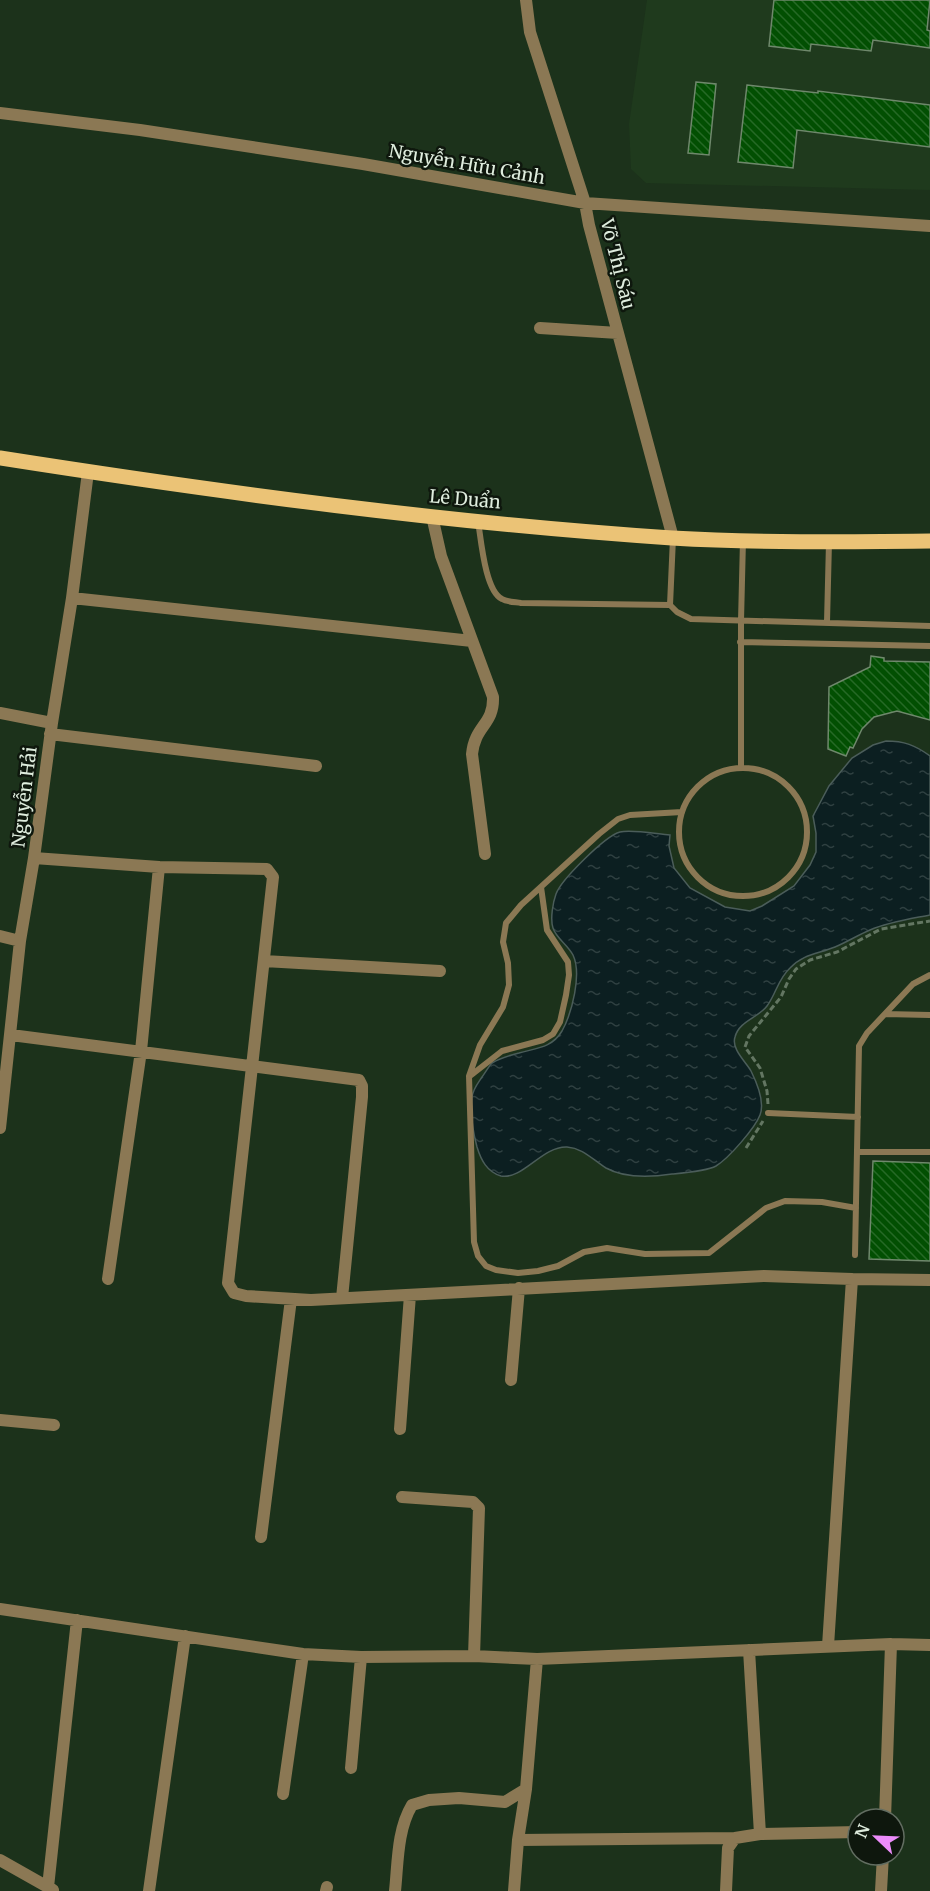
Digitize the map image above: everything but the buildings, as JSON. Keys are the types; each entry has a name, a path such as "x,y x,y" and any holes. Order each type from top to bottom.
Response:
{"main road":[{"name":"Lê Duẩn","path":"0,458 344,507 673,538 930,541"}],"street":[{"name":"Võ Thị Sáu","path":"526,0 530,32 585,203 673,538"},
{"name":"Nguyễn Hữu Cảnh","path":"0,113 140,130 363,164 585,203 930,226"},
{"path":"540,328 618,333"},
{"name":"Nguyễn Hải","path":"0,1128 2,1092 11,1035 20,941 72,598 88,472"},
{"path":"432,516 441,556 493,697 494,710 490,719 477,732 473,741 472,754 485,854"},
{"path":"72,598 472,641"},
{"path":"0,713 51,729 316,766"},
{"path":"34,858 159,867 267,869 271,871 273,877 228,1283 234,1293 291,1299 342,1298 764,1276 852,1280 930,1280"},
{"path":"108,1279 141,1051 159,867"},
{"path":"0,936 20,941"},
{"path":"264,961 440,971"},
{"path":"11,1035 352,1078 361,1083 362,1097 342,1298"},
{"path":"828,1646 852,1280"},
{"path":"511,1380 519,1288"},
{"path":"400,1429 410,1295"},
{"path":"261,1537 291,1299"},
{"path":"0,1420 54,1425"},
{"path":"402,1497 472,1502 479,1508 474,1656"},
{"path":"0,1609 303,1654 361,1657 474,1656 537,1659 828,1646 930,1645"},
{"path":"0,1860 51,1889 77,1620"},
{"path":"149,1891 185,1636"},
{"path":"885,1807 891,1644"},
{"path":"749,1650 760,1834"},
{"path":"283,1794 303,1654"},
{"path":"351,1768 361,1657"},
{"path":"514,1891 518,1840 526,1790 537,1659"},
{"path":"395,1891 400,1843 406,1815 412,1805 429,1800 459,1798 505,1802 526,1790"},
{"path":"518,1840 735,1838 760,1834 846,1832"},
{"path":"726,1891 728,1848 735,1838"},
{"path":"881,1891 883,1867"}],"lane":[{"path":"478,520 490,583 494,593 502,599 521,603 670,605 677,612 691,619 930,626"},
{"path":"670,605 673,538"},
{"path":"741,768 743,539"},
{"path":"827,622 829,541"},
{"path":"741,642 930,646"},
{"path":"741,768 762,771 781,780 796,796 805,815 807,837 801,858 789,876 772,889 752,896 730,895 710,888 694,874 683,855 679,834 682,812 691,795 705,781 722,772 741,768"},
{"path":"682,812 630,815 618,819 541,886 506,923 503,942 508,963 509,985 503,1007 480,1045 469,1076 474,1242 478,1256 486,1266 518,1273 558,1266 584,1252 607,1248 645,1254 709,1253 765,1208 785,1201 822,1202 856,1208"},
{"path":"469,1076 502,1051 543,1040 553,1034 560,1022 569,975 568,962 547,930 541,886"},
{"path":"855,1255 859,1046 867,1033 913,984 930,975"},
{"path":"885,1014 930,1015"},
{"path":"768,1113 858,1117"},
{"path":"857,1152 930,1152"}],"path":[{"path":"746,1148 768,1113 767,1090 760,1068 745,1047 749,1036 781,998 796,969 810,960 837,952 881,929 930,921"}],"shaded area":[{"path":"647,0 930,0 930,190 646,183 631,169 629,124"}],"water":[{"path":"886,741 909,744 930,756 930,915 870,930 835,947 805,957 786,972 767,1006 740,1027 735,1037 735,1046 749,1067 762,1104 757,1121 734,1150 712,1168 656,1176 621,1174 606,1168 583,1152 567,1147 549,1152 509,1176 501,1176 488,1168 480,1156 473,1129 471,1103 477,1084 492,1063 548,1044 558,1037 566,1023 572,1004 576,983 576,963 571,951 555,932 552,915 556,894 574,869 604,841 620,832 637,831 670,835 669,846 674,868 690,888 725,907 750,911 794,886 810,865 816,852 813,816 829,786 852,758 873,745"}]}
